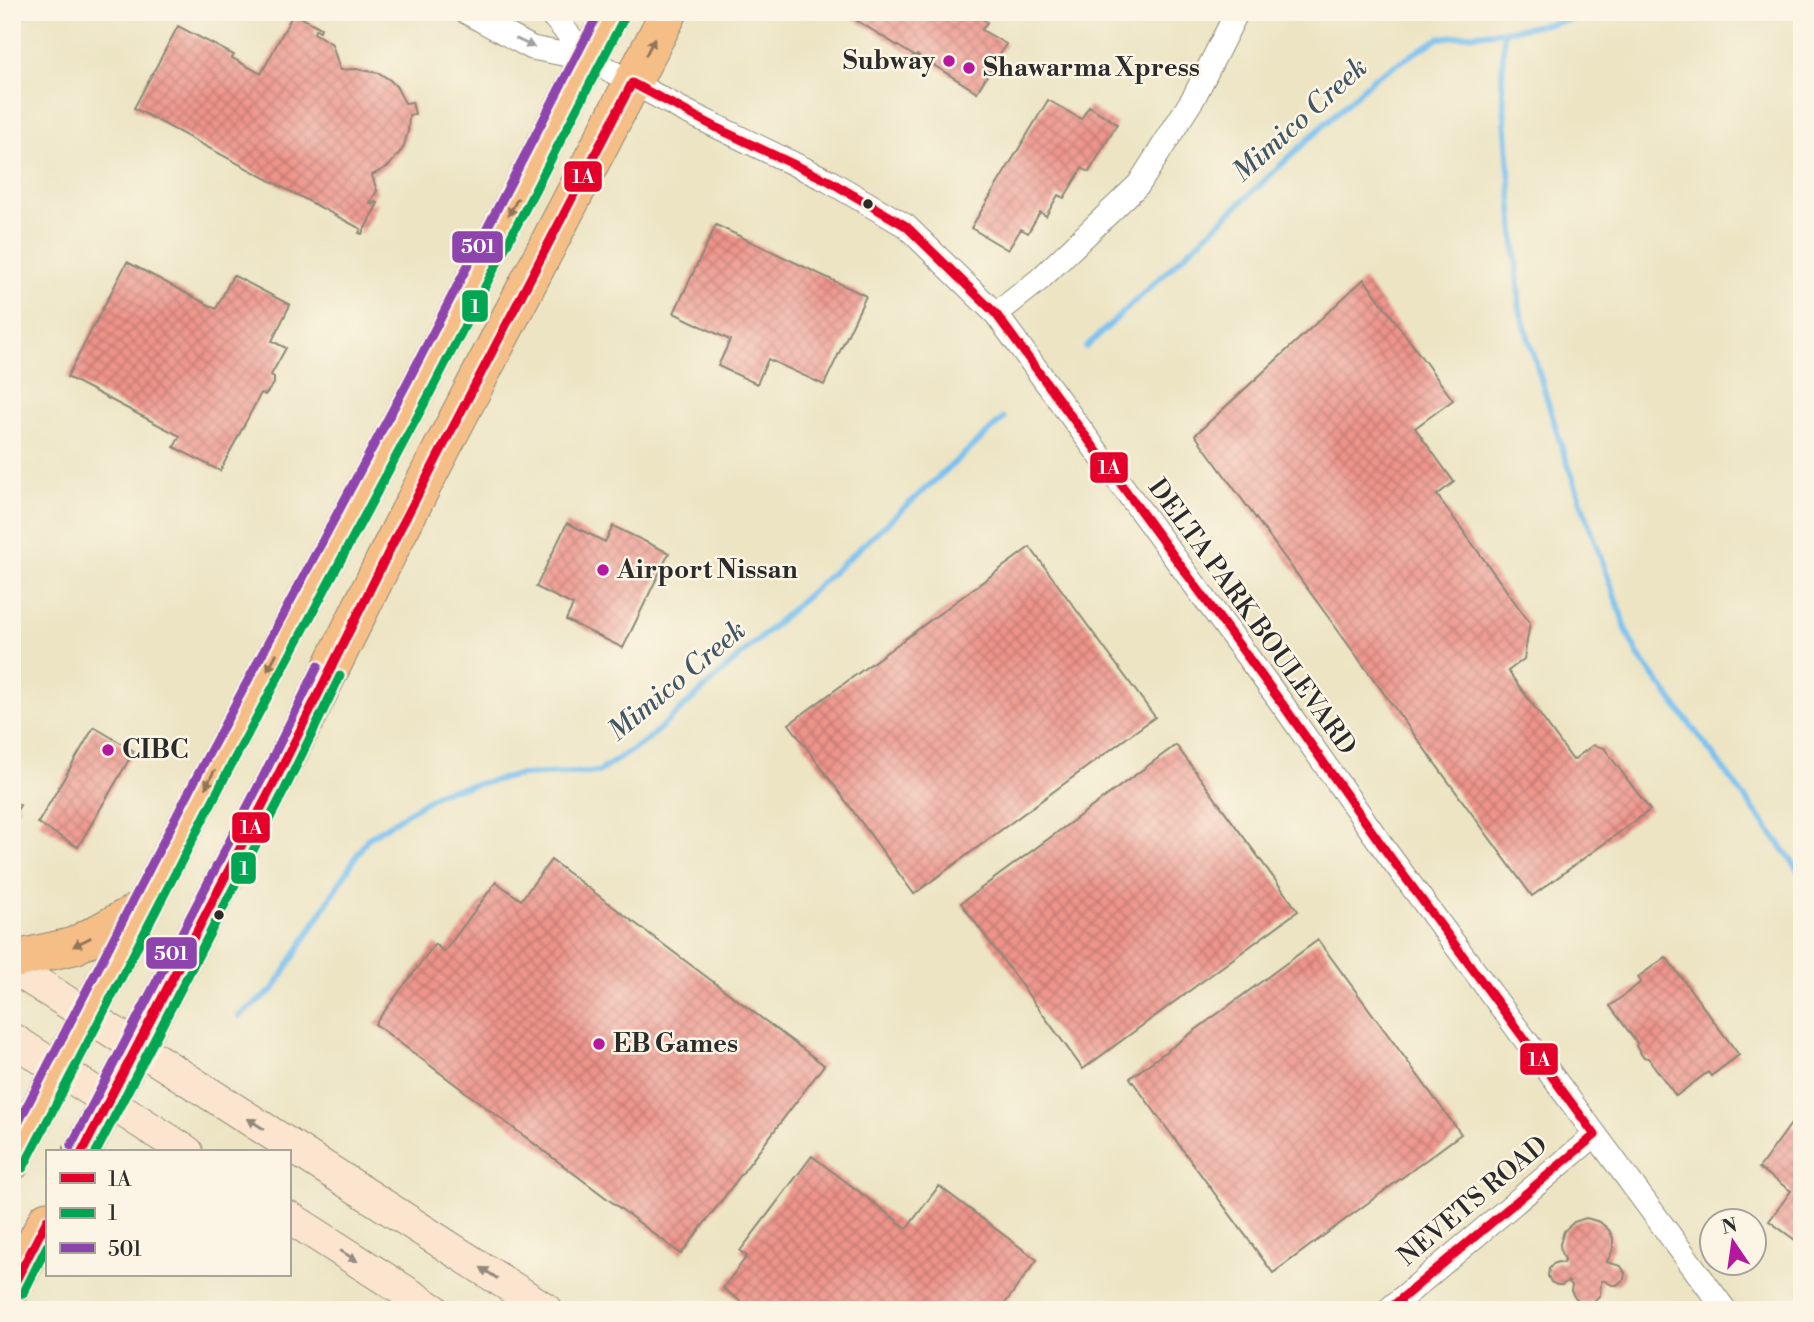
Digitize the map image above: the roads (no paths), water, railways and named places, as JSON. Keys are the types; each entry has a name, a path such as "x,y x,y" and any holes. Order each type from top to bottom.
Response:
{"main road":[{"path":"12,1162 613,12"},
{"path":"83,1150 274,783 398,533 669,12"},
{"path":"438,457 431,435 459,379 454,362 439,347"},
{"path":"12,960 74,946 142,909"},
{"path":"12,967 547,1310"},
{"path":"12,1039 184,1150"},
{"path":"290,1218 434,1310"},
{"path":"12,1288 46,1222"}],"street":[{"path":"466,12 532,48 589,59"},
{"path":"545,12 552,16 589,59"},
{"path":"996,314 1039,280 1139,184 1194,97 1237,12"},
{"name":"DELTA PARK BOULEVARD","path":"589,59 723,131 830,181 906,226 996,314 1388,854 1725,1310"},
{"name":"NEVETS ROAD","path":"1388,1310 1595,1135"}],"waterway":[{"name":"Mimico Creek","path":"1086,347 1374,78 1439,38 1589,17"},
{"path":"1504,31 1502,79 1520,310 1560,442 1629,637 1638,655 1802,874"},
{"name":"Mimico Creek","path":"239,1016 273,990 367,839 440,792 520,775 598,772 647,740 1004,418"}],"place":[{"name":"Subway","path":"949,61"},
{"name":"Shawarma Xpress","path":"969,68"},
{"name":"Airport Nissan","path":"603,570"},
{"name":"CIBC","path":"108,750"},
{"name":"EB Games","path":"599,1044"}]}
